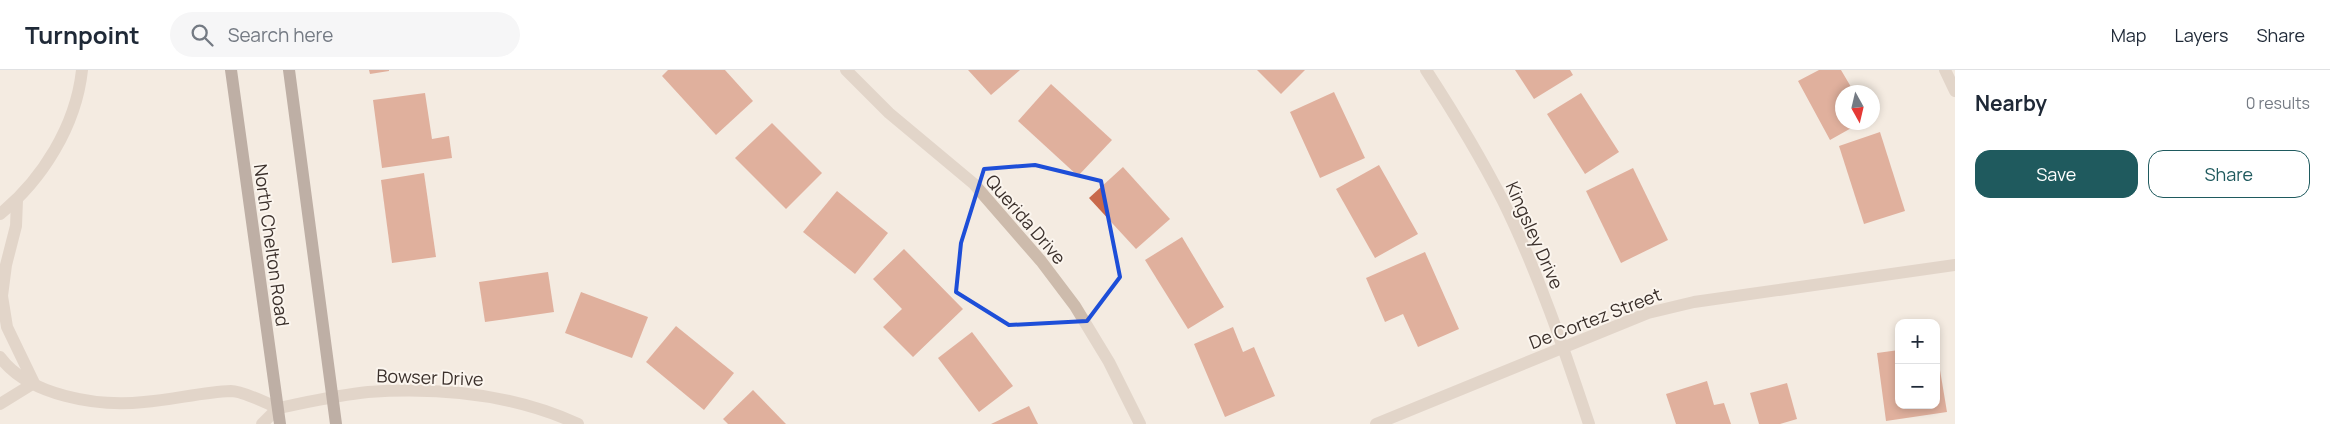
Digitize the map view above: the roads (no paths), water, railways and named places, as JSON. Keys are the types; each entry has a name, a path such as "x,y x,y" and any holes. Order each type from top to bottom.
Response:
{"main road":[{"name":"North Chelton Road","path":"230,70 280,424"},
{"path":"289,70 336,424"}],"street":[{"path":"0,214 17,200 43,170 60,140 73,105 82,70"},
{"name":"Querida Drive","path":"846,70 889,113 974,184 1042,261 1075,306 1109,362 1140,424"},
{"name":"Kingsley Drive","path":"1426,70 1465,131 1503,202 1564,348 1589,424"},
{"path":"1945,70 1955,91"},
{"path":"17,200 16,226 6,265 2,296 7,327 34,383"},
{"name":"De Cortez Street","path":"1376,424 1648,313 1694,302 1955,265"},
{"path":"0,357 8,368 48,392 70,397 134,402 233,391 278,408 262,424"},
{"path":"0,404 34,383"},
{"name":"Bowser Drive","path":"278,408 369,392 433,391 492,396 550,411 578,424"}]}
